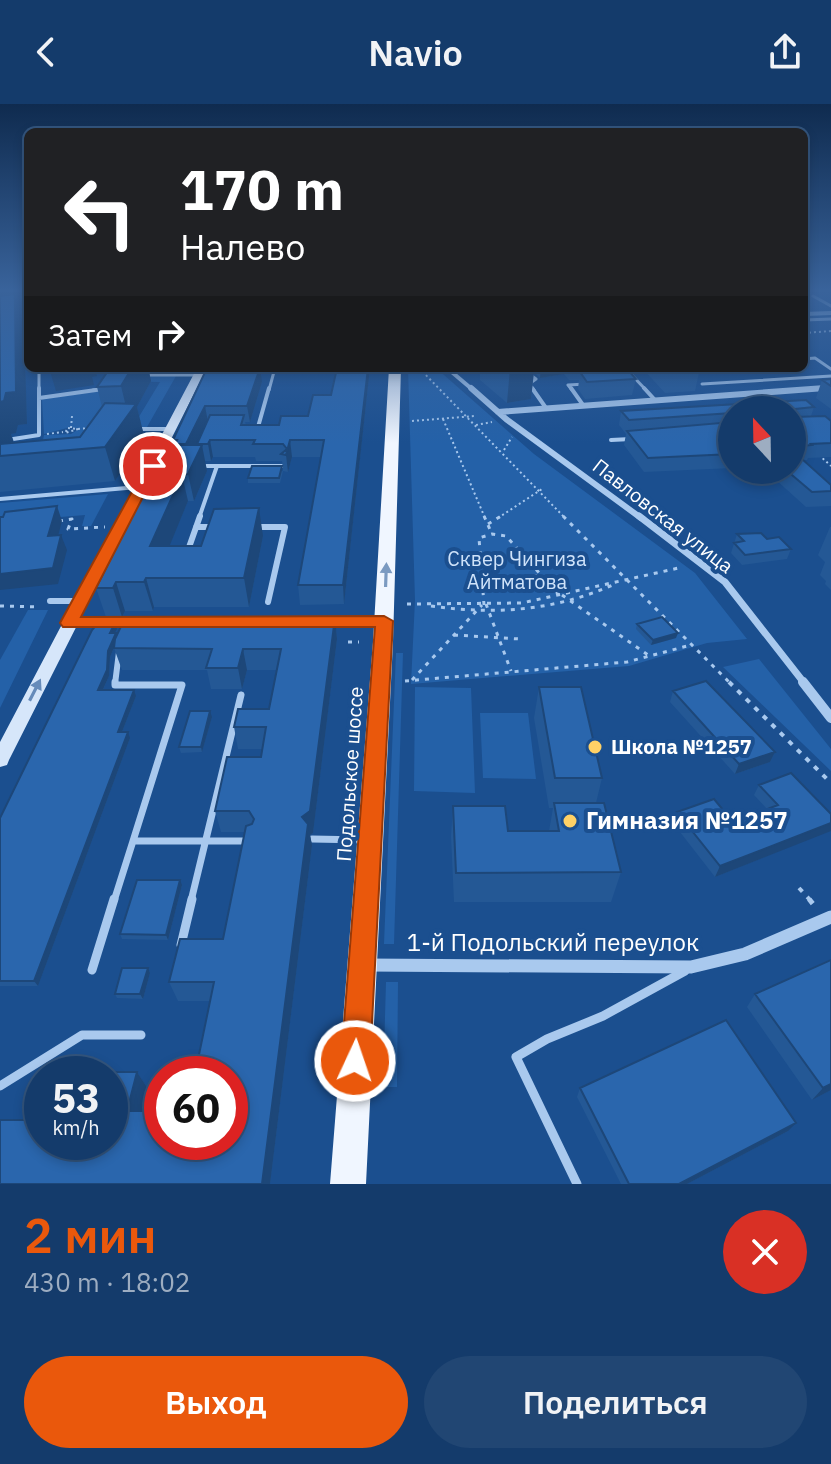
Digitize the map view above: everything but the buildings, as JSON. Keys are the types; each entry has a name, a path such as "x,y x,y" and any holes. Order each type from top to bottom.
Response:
{"main road":[{"name":"Подольское шоссе","path":"348,1184 384,621 395,372"}],"street":[{"path":"0,760 69,623 142,487 157,466 171,429 200,372"},
{"name":"Павловская улица","path":"452,372 498,412 725,582 831,718"},
{"path":"498,412 831,388"},
{"name":"1-й Подольский переулок","path":"361,965 714,965 831,917"}],"lane":[{"path":"808,359 815,358 831,369"},
{"path":"0,441 39,436 39,372"},
{"path":"132,375 183,372"},
{"path":"242,427 258,427 274,372"},
{"path":"526,372 536,379 529,384 546,408"},
{"path":"629,372 655,400"},
{"path":"702,384 831,376"},
{"path":"625,382 637,381"},
{"path":"583,405 568,385 597,384"},
{"path":"39,398 105,389"},
{"path":"134,429 171,429"},
{"path":"611,440 641,438"},
{"path":"193,466 284,466"},
{"path":"183,563 217,466"},
{"path":"0,499 142,487"},
{"path":"196,527 226,527"},
{"path":"241,527 285,527 268,602"},
{"path":"48,604 81,601"},
{"path":"320,622 384,621"},
{"path":"69,623 132,622 127,635"},
{"path":"92,970 182,685 115,685 116,659 121,647"},
{"path":"181,949 241,695"},
{"path":"312,839 368,840"},
{"path":"133,841 252,841"},
{"path":"577,1184 516,1057 547,1039 603,1016 691,967"},
{"path":"0,1086 82,1035 141,1035"}],"path":[{"path":"423,372 541,489 626,580 831,783"},
{"path":"71,428 72,416"},
{"path":"412,421 475,416"},
{"path":"443,419 492,534"},
{"path":"476,425 493,422"},
{"path":"39,436 71,428 92,427 91,431 98,431"},
{"path":"64,431 72,435 78,429"},
{"path":"503,452 512,437"},
{"path":"812,448 831,466"},
{"path":"488,524 541,489"},
{"path":"58,521 72,519 68,529 105,527"},
{"path":"511,671 484,605 479,538 492,534 506,536 561,596 651,657"},
{"path":"407,604 522,603 686,566"},
{"path":"483,580 542,575"},
{"path":"420,604 489,613 569,600 619,582"},
{"path":"0,606 48,604"},
{"path":"412,680 484,605"},
{"path":"454,635 520,639"},
{"path":"348,642 359,642"},
{"path":"405,681 627,662 691,645"},
{"path":"799,888 813,904"},
{"path":"530,940 531,947"}],"green space":[{"name":"Сквер Чингиза Айтматова","path":"408,372 441,372 534,454 695,573 747,639 707,643 629,666 411,684 415,600"},
{"path":"133,376 176,376 147,427 101,428 137,420 160,382 129,381"},
{"path":"116,389 89,430 38,465 44,435 71,434 79,429 71,427 44,434 42,399"},
{"path":"108,494 91,526 82,526 85,515 0,522 0,503"},
{"path":"28,610 48,610 0,708 0,660"},
{"path":"396,653 403,653 394,944 384,944"},
{"path":"759,659 831,749 831,771 723,667"},
{"path":"415,687 471,688 475,793 414,791"},
{"path":"480,713 528,713 536,779 483,778"},
{"path":"386,982 398,982 397,1087 383,1087"}],"place":[{"name":"Школа №1257","path":"595,747"},
{"name":"Гимназия №1257","path":"570,821"}],"route":[{"path":"153,466 69,623 384,621 355,1061"}]}
